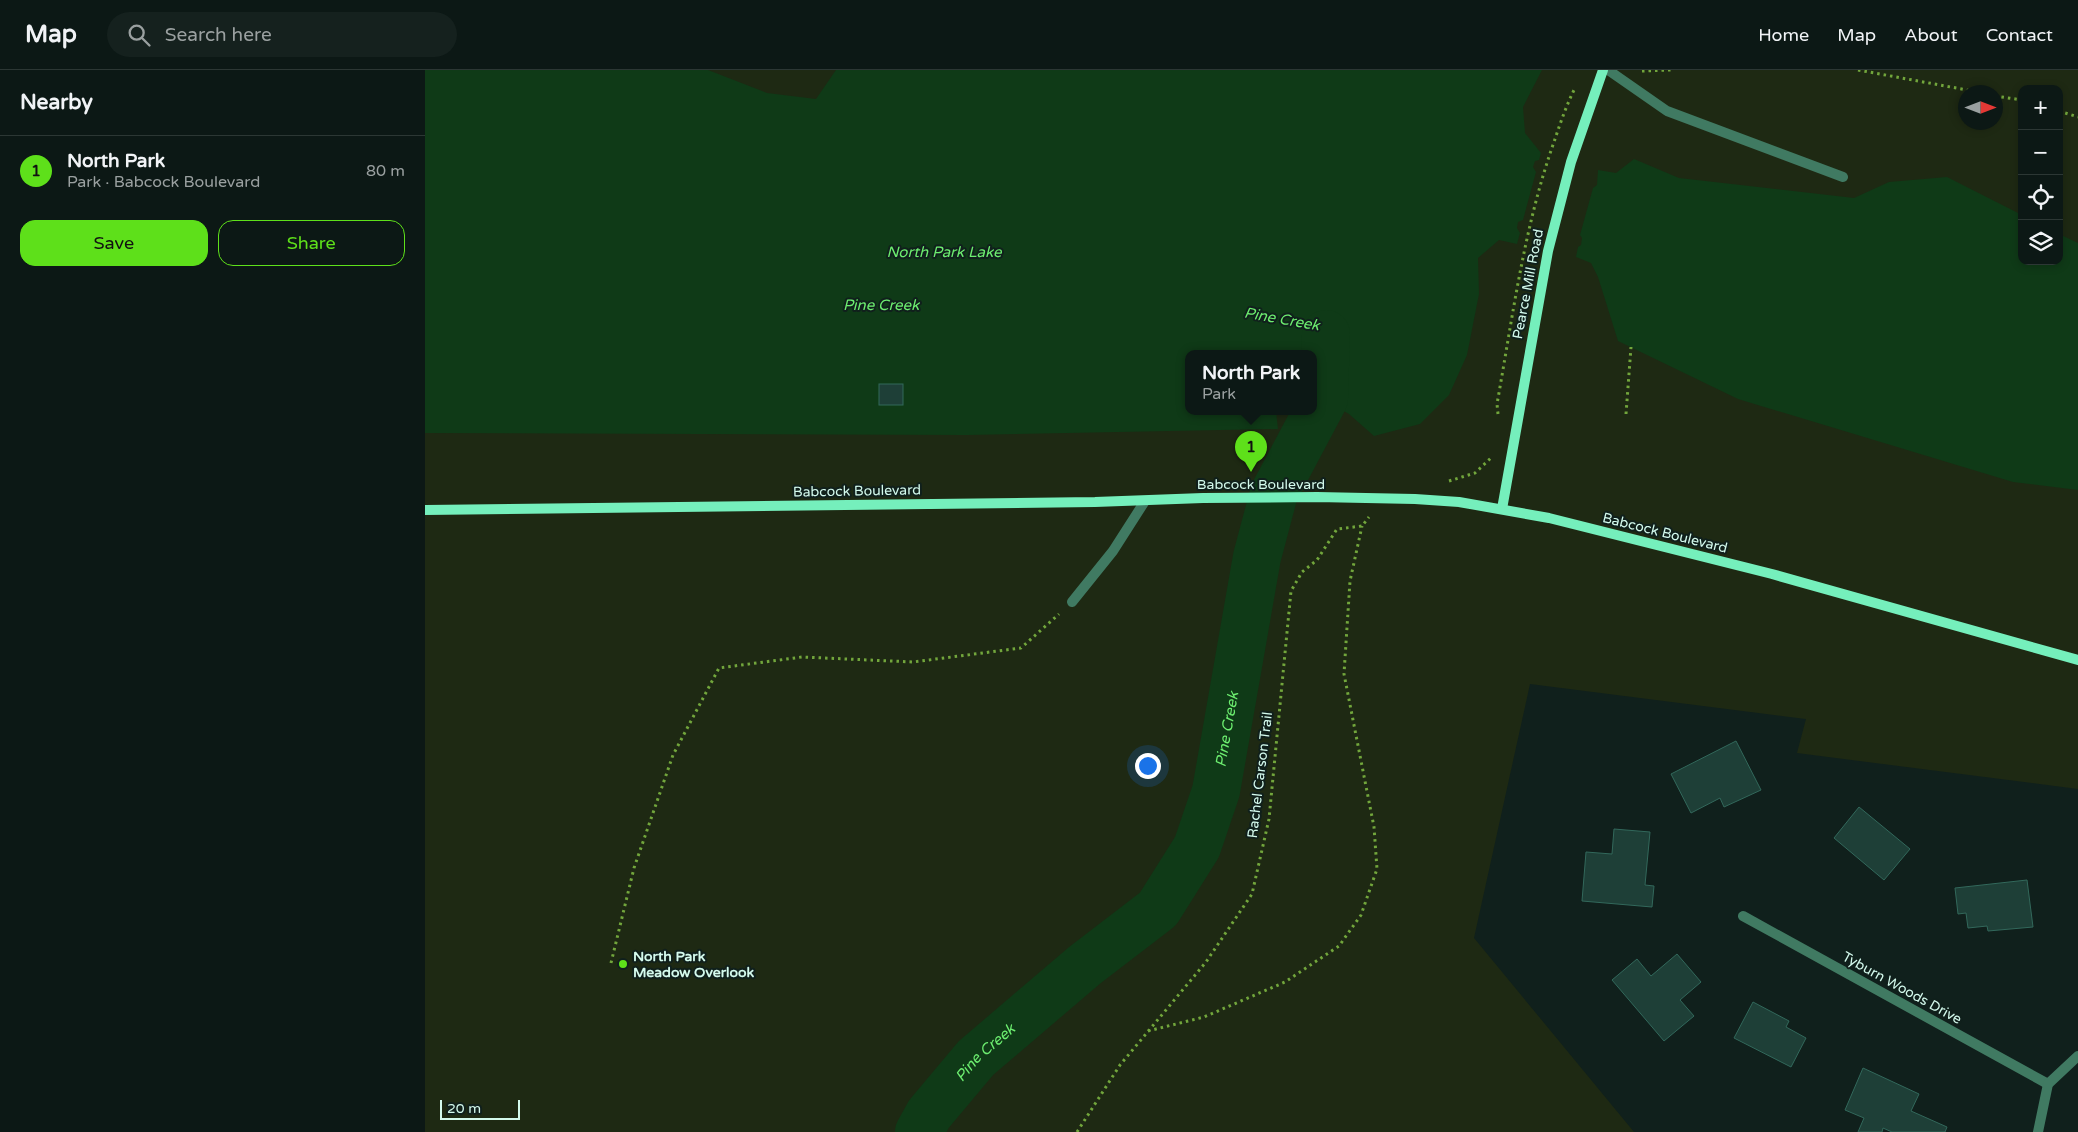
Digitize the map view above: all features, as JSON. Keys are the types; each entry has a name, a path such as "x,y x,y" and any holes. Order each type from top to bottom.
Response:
{"main road":[{"name":"Pearce Mill Road","path":"1502,509 1548,250 1571,162 1603,70"},
{"name":"Babcock Boulevard","path":"425,510 1317,497 1459,502 1549,518 1772,574 2078,660"}],"street":[{"path":"1608,70 1667,111 1843,176"},
{"path":"1072,602 1113,551 1145,501"},
{"name":"Tyburn Woods Drive","path":"1743,916 2048,1084"},
{"path":"2038,1132 2048,1084 2078,1056"}],"path":[{"path":"1637,70 1671,70"},
{"path":"1858,70 1958,88"},
{"path":"2003,97 2018,99"},
{"path":"2063,112 2078,117"},
{"path":"1626,414 1631,347"},
{"path":"1497,404 1499,422"},
{"path":"1443,483 1475,473 1493,455"},
{"path":"1148,1032 1203,1017 1285,982 1339,946 1361,915 1377,869 1374,826 1344,674 1350,581 1362,526 1383,499"},
{"name":"Rachel Carson Trail","path":"1077,1132 1120,1066 1206,962 1252,894 1269,819 1291,591 1302,572 1317,560 1337,529 1362,526"},
{"path":"611,963 634,868 673,755 719,668 802,658 913,662 1021,648 1072,602"}],"shaded area":[{"path":"425,70 2078,70 2078,789 1797,753 1806,719 1530,684 1474,938 1634,1132 425,1132"}],"water":[{"name":"North Park Lake","path":"425,70 708,70 767,93 816,99 836,70 1542,70 1523,107 1525,133 1541,153 1539,160 1535,161 1533,167 1536,172 1523,220 1518,222 1517,228 1520,233 1517,244 1499,240 1478,258 1479,294 1467,355 1449,395 1420,424 1374,436 1349,414 1317,396 1317,350 1185,350 1185,415 1276,415 1278,429 967,435 425,433"},
{"path":"1634,159 1679,178 1854,198 1889,182 1947,177 2018,213 2018,265 2063,265 2063,236 2078,243 2078,490 2013,482 1738,399 1618,341 1598,277 1591,263 1576,257 1578,247 1581,245 1582,238 1580,235 1593,188 1597,185 1598,170 1616,173"}],"building":[{"path":"879,384 903,384 903,405 879,405"},
{"path":"1736,741 1761,790 1724,807 1720,798 1691,813 1671,774"},
{"path":"1859,807 1910,849 1884,880 1834,838"},
{"path":"1614,829 1650,832 1645,885 1654,886 1652,907 1582,901 1586,852 1612,854"},
{"path":"2027,880 2033,927 1988,931 1987,926 1968,928 1966,913 1958,914 1955,888"},
{"path":"1677,954 1701,982 1680,1000 1694,1016 1664,1041 1612,980 1637,959 1651,976"},
{"path":"1753,1002 1789,1021 1786,1027 1806,1038 1791,1067 1734,1038"},
{"path":"1863,1068 1919,1094 1911,1111 1947,1127 1945,1132 1892,1132 1883,1128 1882,1132 1858,1132 1864,1118 1845,1110"}],"waterway":[{"name":"Pine Creek","path":"1317,412 1324,399 1326,334"},
{"name":"Pine Creek","path":"919,1132 929,1114 976,1058 1085,965 1158,909 1197,847 1216,791 1257,557 1274,493 1315,415"}],"place":[{"name":"North Park","path":"1251,472"},
{"name":"North Park Meadow Overlook","path":"623,964"}]}
